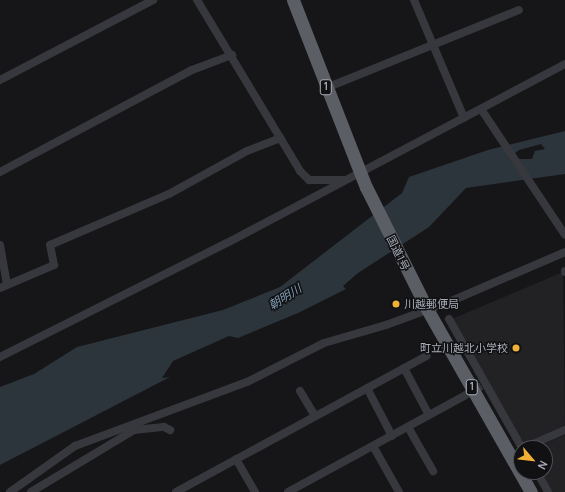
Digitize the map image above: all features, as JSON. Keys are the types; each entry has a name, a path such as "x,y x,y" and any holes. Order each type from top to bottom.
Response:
{"highway":[{"name":"国道1号","path":"293,0 326,88 355,176 366,187 427,309 531,492"}],"street":[{"path":"0,80 153,0"},
{"path":"197,0 232,55 300,171 309,180 355,176"},
{"path":"414,0 434,44 464,118"},
{"path":"326,88 519,10"},
{"path":"0,172 192,70 232,55"},
{"path":"0,357 355,176 565,64"},
{"path":"481,109 558,220 565,235"},
{"path":"0,245 3,286 54,265 50,245 169,194 247,151 280,138"},
{"path":"10,492 65,451 134,427 247,382 324,342 427,309 565,252"},
{"path":"449,319 484,384 518,440"},
{"path":"176,492 427,356"},
{"path":"404,368 429,416"},
{"path":"367,388 392,436"},
{"path":"300,391 315,416"},
{"path":"288,492 464,396"},
{"path":"31,492 134,427 164,427 170,430"},
{"path":"408,427 433,471"},
{"path":"542,440 565,430"},
{"path":"373,446 399,492"},
{"path":"236,459 255,492"},
{"path":"541,480 548,492"}],"shaded area":[{"name":"町立川越北小学校","path":"563,272 565,428 537,440 522,440 452,319"},
{"path":"565,435 565,492 552,492 545,480 553,480 553,440"}],"water":[{"name":"朝明川","path":"565,131 565,174 466,188 429,227 358,273 343,286 346,289 298,313 238,338 229,336 173,361 162,378 170,377 0,465 0,387 34,374 77,347 223,310 280,287 402,193 409,177 488,150","holes":["541,144 545,149 535,151 532,159 508,159 519,150"]}],"tunnel":[{"path":"464,396 483,385"}],"place":[{"name":"川越郵便局","path":"396,304"},
{"name":"町立川越北小学校","path":"516,348"}]}
